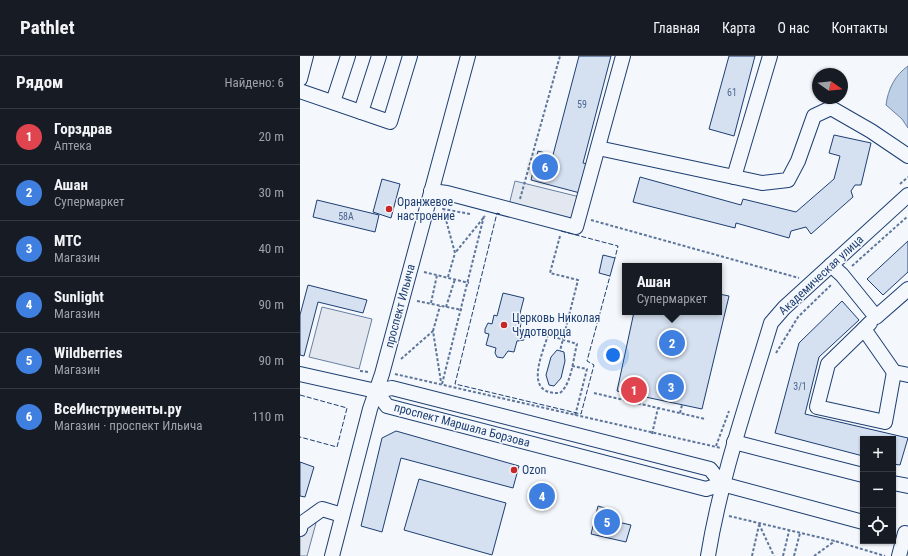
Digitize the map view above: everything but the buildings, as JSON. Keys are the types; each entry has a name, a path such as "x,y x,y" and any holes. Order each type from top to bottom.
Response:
{"street":[{"path":"300,79 306,56"},
{"path":"333,102 348,56"},
{"path":"361,112 379,56"},
{"path":"300,91 390,122 410,56"},
{"name":"проспект Ильича","path":"332,556 468,56"},
{"path":"431,191 447,193 576,227 623,56"},
{"path":"734,177 770,56"},
{"path":"598,148 762,182 788,180 798,161 814,116 831,108 871,131 908,156"},
{"name":"Академическая улица","path":"708,556 715,512 722,484 771,323 784,308 908,195"},
{"path":"831,265 842,275 876,318"},
{"path":"894,372 885,422 817,407 828,364 908,289"},
{"path":"864,329 894,372 908,375"},
{"path":"300,374 376,391"},
{"name":"проспект Маршала Борзова","path":"722,484 710,469 392,388 376,391 387,406 706,489 722,484 860,521"},
{"path":"733,447 860,474"},
{"path":"896,484 908,486"},
{"path":"300,530 301,524 322,509 342,515"},
{"path":"899,556 902,532"}],"path":[{"path":"517,212 560,56"},
{"path":"455,253 443,209 471,214"},
{"path":"478,215 486,216"},
{"path":"442,384 486,216"},
{"path":"448,278 455,253 486,216"},
{"path":"776,354 798,317 908,216"},
{"path":"599,223 801,278"},
{"path":"560,351 578,280 550,273 563,224"},
{"path":"424,272 469,283"},
{"path":"431,304 437,275"},
{"path":"446,307 454,279"},
{"path":"417,301 462,310"},
{"path":"440,306 433,331 442,384"},
{"path":"401,359 433,331"},
{"path":"548,336 563,340 577,344 568,382 565,389 560,393 548,391 542,388 538,383 537,374 548,336"},
{"path":"572,366 587,369 575,416"},
{"path":"360,371 396,374 652,434 733,447"},
{"path":"594,393 705,419"},
{"path":"633,403 635,395"},
{"path":"680,413 682,405"},
{"path":"652,434 658,408"},
{"path":"729,516 835,541 885,556"},
{"path":"752,556 759,524"},
{"path":"759,524 774,556"},
{"path":"783,556 789,531"},
{"path":"794,556 800,533"},
{"path":"814,556 835,541"}],"shaded area":[{"path":"515,181 588,199 580,232 507,213"},
{"path":"322,307 372,319 359,369 309,357"},
{"path":"316,523 307,556 300,556 300,535 302,526"}],"water":[{"path":"908,66 908,128 902,119 886,105 888,93 893,83 899,74"}],"fence":[{"path":"500,214 497,213 455,384 581,414 594,365 587,361 610,276"},
{"path":"561,231 618,246 615,258"},
{"path":"300,395 347,408 337,447 300,437"}],"place":[{"name":"ВсеИнструменты.ру","path":"545,167"},
{"name":"Оранжевое настроение","path":"389,209"},
{"name":"Церковь Николая Чудотворца","path":"504,325"},
{"name":"Ашан","path":"672,343"},
{"name":"МТС","path":"671,387"},
{"name":"Горздрав","path":"634,390"},
{"name":"Ozon","path":"514,470"},
{"name":"Sunlight","path":"542,496"},
{"name":"Wildberries","path":"607,522"}]}
